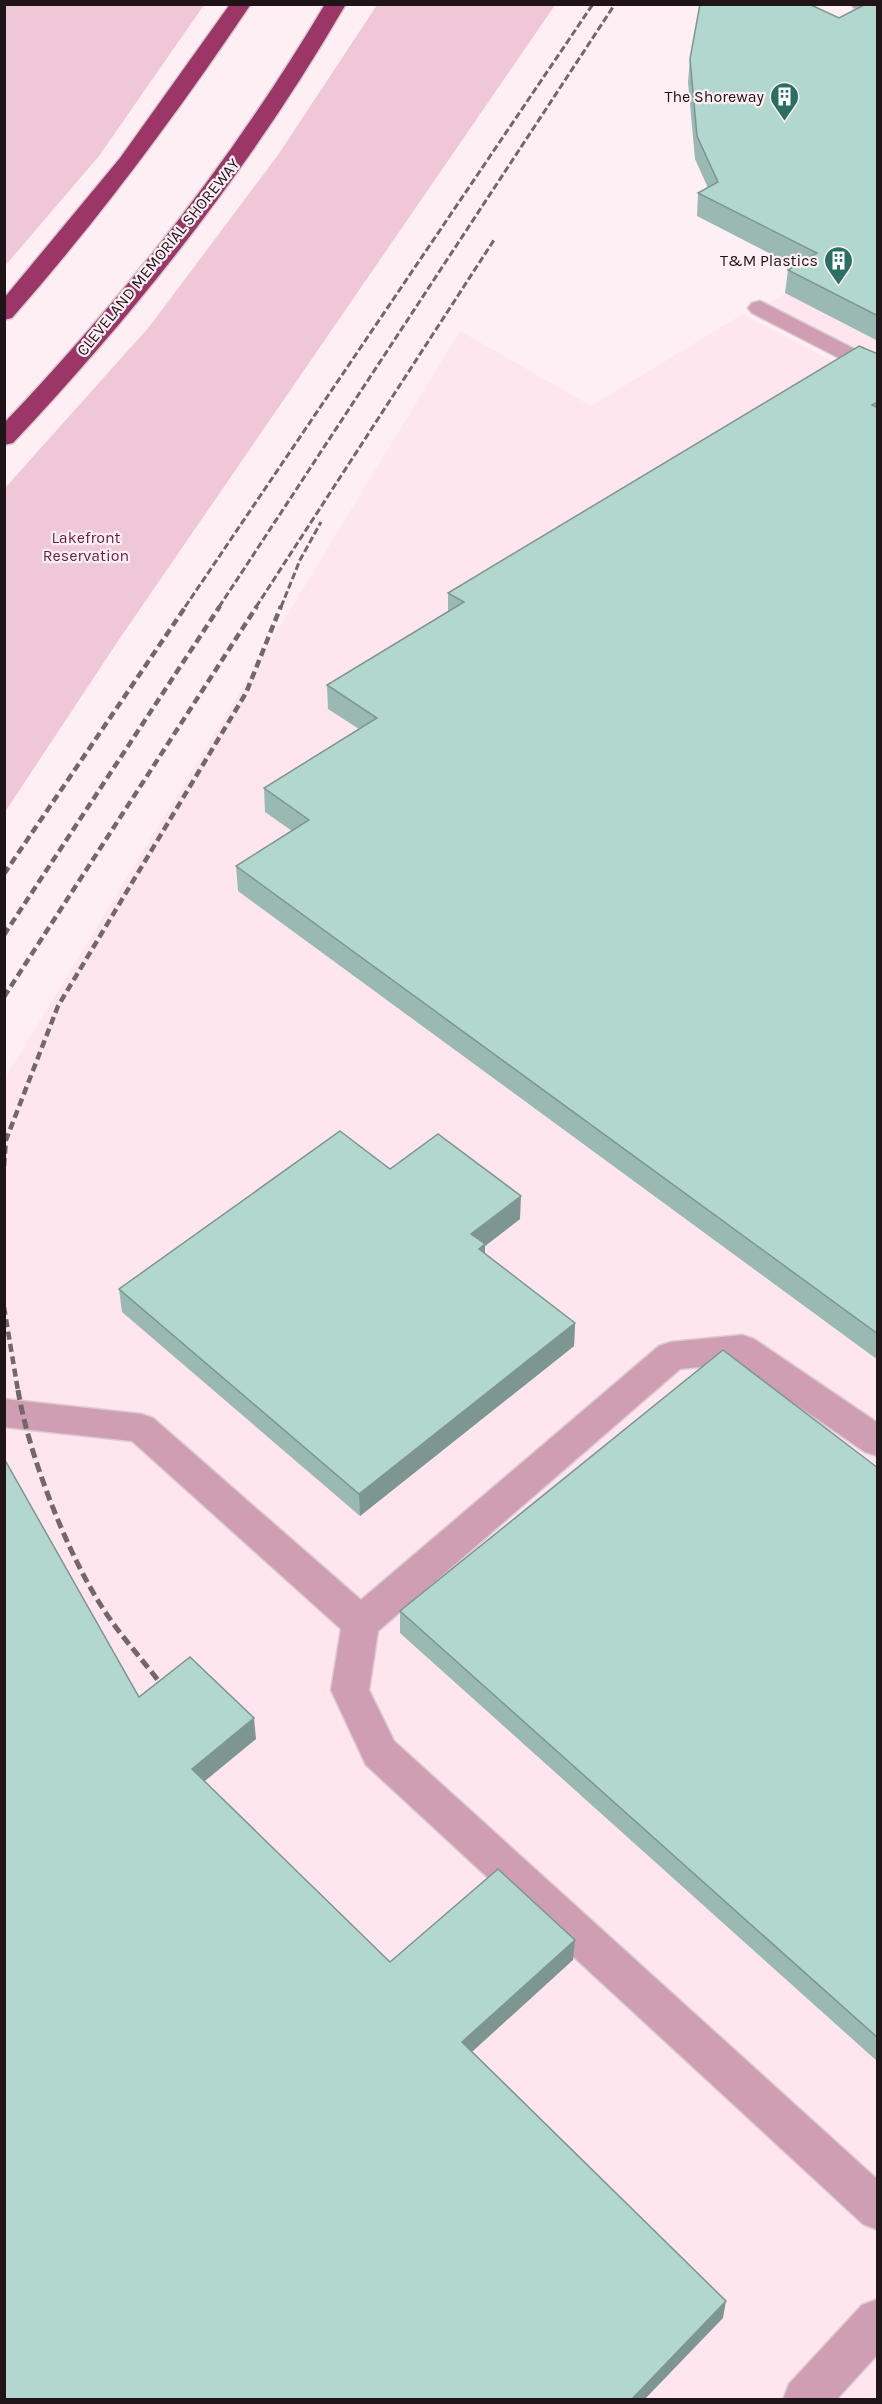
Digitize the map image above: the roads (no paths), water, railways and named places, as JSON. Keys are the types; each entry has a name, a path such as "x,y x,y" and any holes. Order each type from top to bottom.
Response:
{"highway":[{"path":"4,313 89,214 148,139 241,4"},
{"name":"CLEVELAND MEMORIAL SHOREWAY","path":"4,438 104,328 202,207 254,135 336,4"}],"street":[{"path":"861,4 878,12"},
{"path":"760,308 878,371"},
{"path":"878,1442 742,1349 671,1356 362,1623 350,1690 380,1753 878,2209"},
{"path":"4,1413 141,1428 362,1623"},
{"path":"805,2400 878,2321"}],"railway":[{"path":"185,607 593,4"},
{"path":"219,607 615,4"},
{"path":"256,607 494,240"},
{"path":"281,607 300,560 321,522"},
{"path":"4,874 186,606"},
{"path":"4,935 220,606"},
{"path":"4,997 257,606"},
{"path":"4,1166 6,1140 58,1006 246,693 281,606"},
{"path":"4,1307 18,1391"},
{"path":"18,1390 30,1443 51,1502 76,1559 109,1617 161,1684"}],"place":[{"name":"The Shoreway","path":"785,122"},
{"name":"T&M Plastics","path":"839,286"}],"park label":[{"name":"Lakefront Reservation","path":"86,546"}]}
